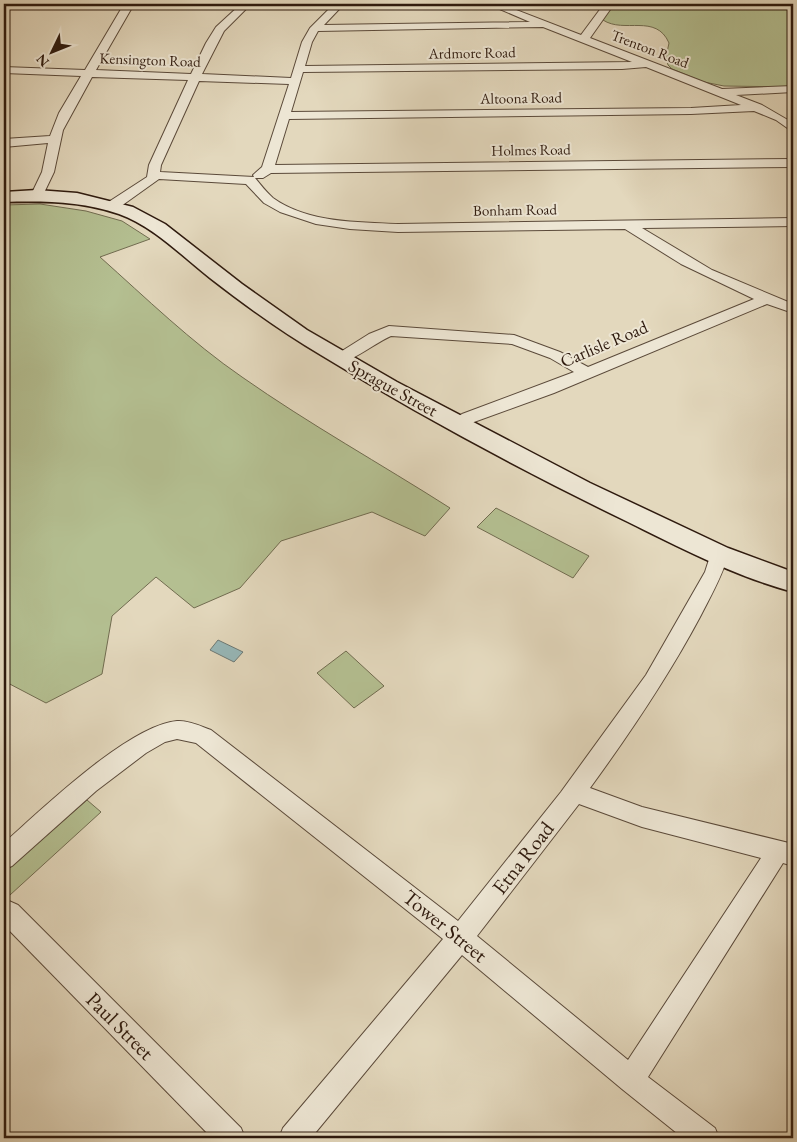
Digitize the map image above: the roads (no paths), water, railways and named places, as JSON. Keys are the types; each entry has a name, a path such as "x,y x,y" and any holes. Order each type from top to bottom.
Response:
{"main road":[{"name":"Sprague Street","path":"4,197 77,198 127,211 158,228 255,303 339,359 581,490 719,555 793,582"}],"street":[{"path":"36,196 48,172 55,139 65,113 129,4"},
{"path":"112,206 147,183 154,175 155,165 195,77 220,29 246,4"},
{"path":"154,175 250,180 268,169 307,42 315,28 339,4"},
{"name":"Trenton Road","path":"493,4 721,92 780,118 793,128"},
{"path":"583,39 590,33 609,4"},
{"path":"315,28 463,28 546,25"},
{"name":"Ardmore Road","path":"298,69 622,66 647,64"},
{"name":"Kensington Road","path":"4,70 294,81"},
{"path":"721,92 793,89"},
{"name":"Altoona Road","path":"283,116 691,112 758,108"},
{"path":"4,143 55,139"},
{"name":"Holmes Road","path":"268,169 793,163"},
{"name":"Bonham Road","path":"250,180 270,201 289,211 332,222 366,226 793,222"},
{"path":"627,224 666,250 764,300 793,309"},
{"name":"Carlisle Road","path":"458,424 468,418 587,373 764,300"},
{"path":"339,359 374,337 389,331 514,340 555,355 587,373"},
{"name":"Etna Road","path":"293,1138 460,937 575,792 654,679 714,572 719,555"},
{"name":"Tower Street","path":"4,858 115,761 156,736 176,730 203,736 460,937 631,1080 704,1138"},
{"path":"575,792 642,817 786,853 631,1080"},
{"name":"Paul Street","path":"9,913 231,1138"}],"water":[{"path":"218,640 243,652 234,662 210,650"}]}
